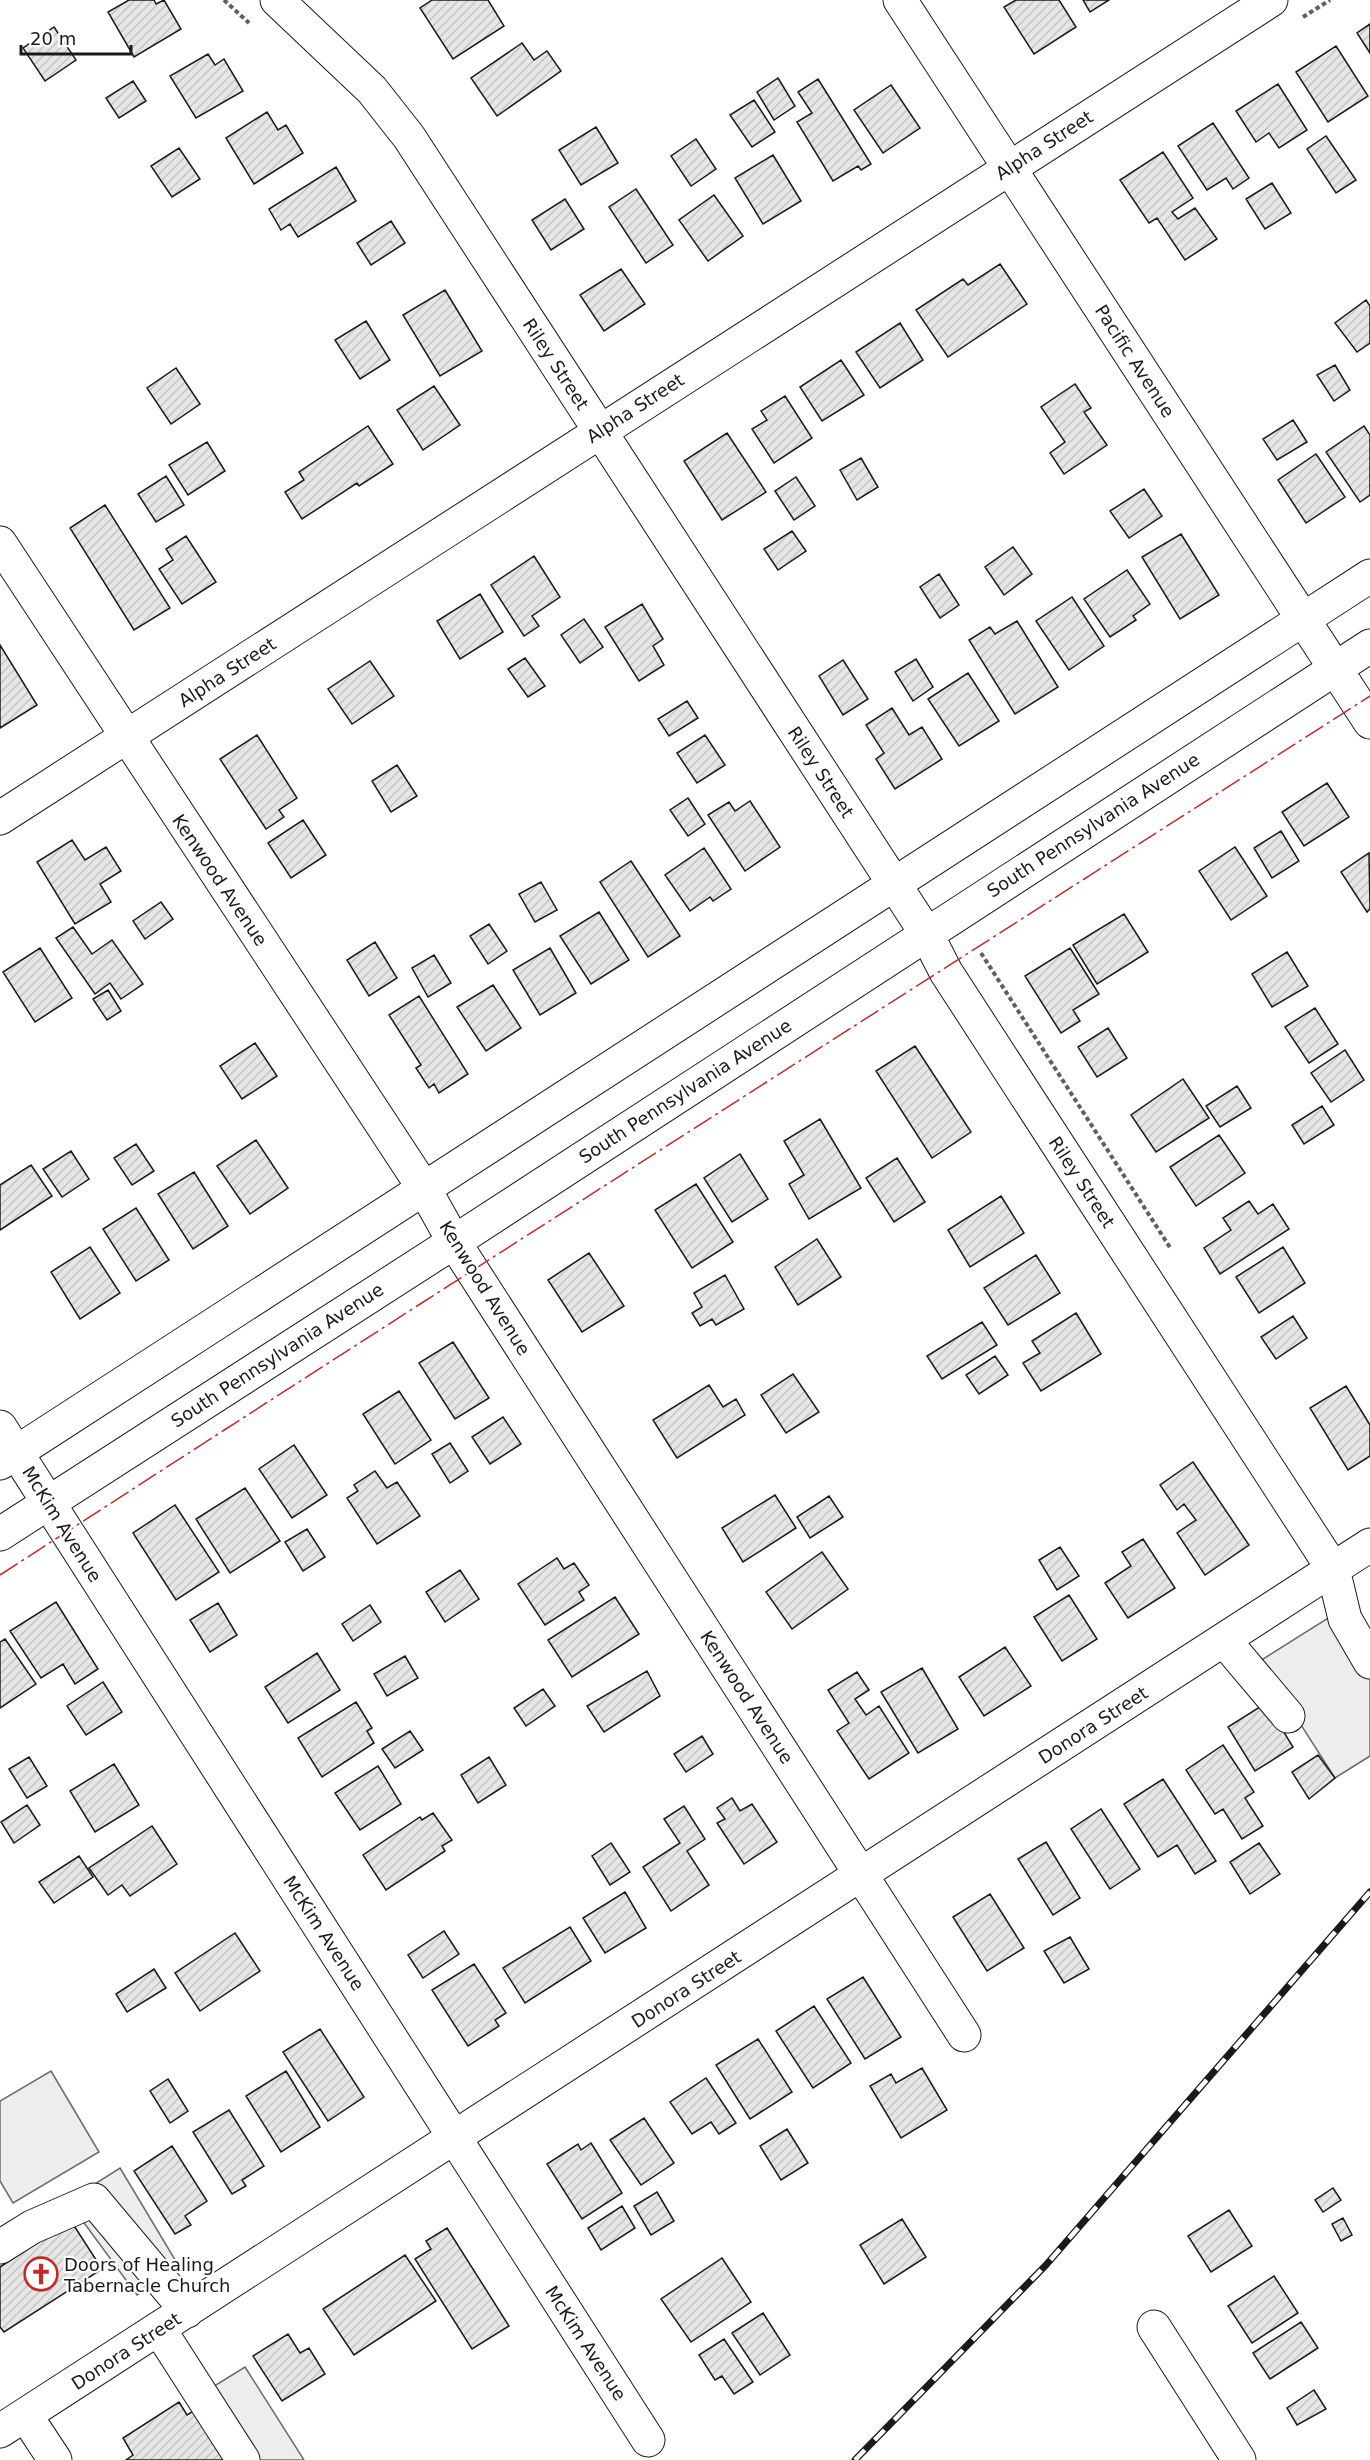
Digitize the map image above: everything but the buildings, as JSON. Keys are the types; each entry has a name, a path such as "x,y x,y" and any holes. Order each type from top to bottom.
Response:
{"street":[{"name":"Riley Street","path":"277,0 372,90 409,137 926,933 946,972 1333,1569"},
{"name":"Pacific Avenue","path":"900,0 1370,722"},
{"name":"Alpha Street","path":"0,818 1271,0"},
{"name":"Kenwood Avenue","path":"0,543 125,737 425,1190 454,1242 964,2035"},
{"path":"6,1447 425,1190 1370,576"},
{"name":"South Pennsylvania Avenue","path":"0,1534 454,1242 1370,646"},
{"name":"McKim Avenue","path":"6,1447 48,1501 75,1547 648,2440"},
{"name":"Donora Street","path":"13,2423 862,1876 1370,1545"},
{"path":"1333,1569 1344,1619 1370,1662"},
{"path":"1224,1640 1288,1716"},
{"path":"0,2247 32,2227 94,2200 188,2311"},
{"path":"1154,2327 1239,2460"},
{"path":"159,2329 243,2460"},
{"path":"13,2423 55,2460"}],"path":[{"path":"981,953 1175,1255"}],"shaded area":[{"path":"1344,1608 1370,1648 1370,1756 1335,1778 1260,1661"},
{"path":"51,2071 99,2152 13,2203 0,2181 0,2101"},
{"path":"120,2168 180,2268 137,2295 68,2201"},
{"path":"245,2367 304,2460 238,2460 198,2396"}],"railway":[{"path":"855,2460 1046,2265 1370,1892"}],"power":[{"path":"0,1575 1370,696"}],"place":[{"name":"Doors of Healing Tabernacle Church","path":"41,2274"}]}
